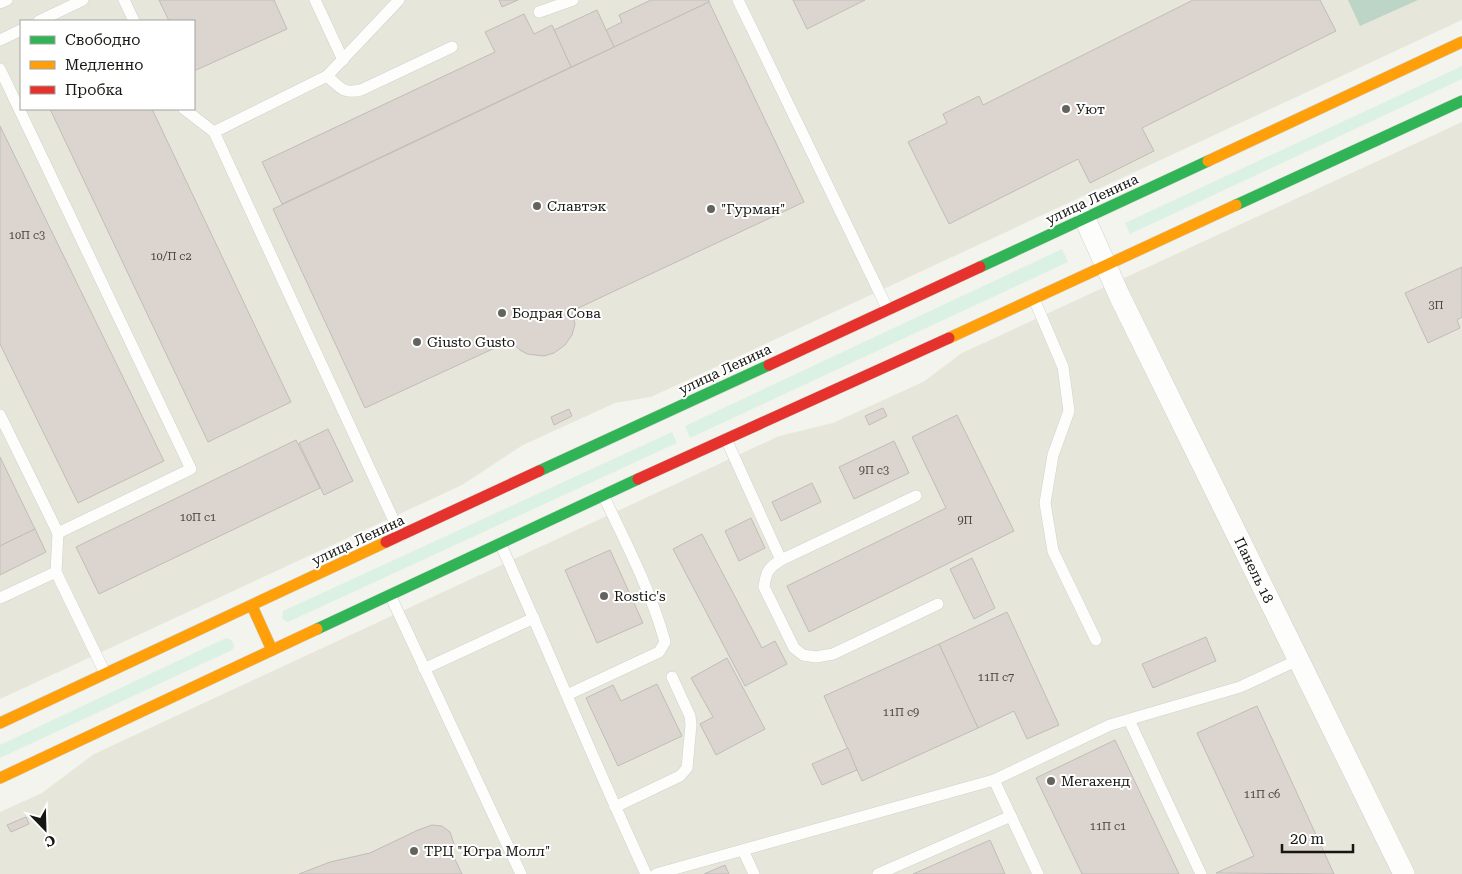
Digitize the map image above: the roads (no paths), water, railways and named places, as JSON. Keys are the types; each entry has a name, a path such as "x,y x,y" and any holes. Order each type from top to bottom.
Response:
{"main road":[{"name":"улица Ленина","path":"0,723 1462,42"},
{"path":"0,778 603,495 1034,299 1462,101"},
{"path":"252,606 272,650"}],"street":[{"name":"Панель 18","path":"1085,219 1298,660 1404,874"}],"lane":[{"path":"0,3 6,0"},
{"path":"41,20 83,0"},
{"path":"124,0 134,20"},
{"path":"315,0 343,60"},
{"path":"214,132 327,76 400,0"},
{"path":"539,12 573,0"},
{"path":"738,0 888,310"},
{"path":"0,40 20,30"},
{"path":"327,76 343,90 350,92 361,90 452,47"},
{"path":"0,69 191,469 58,533"},
{"path":"185,110 214,132 401,536"},
{"path":"1034,299 1063,367 1068,411 1053,455 1046,503 1054,551 1096,640"},
{"path":"0,415 58,533 56,572 105,673"},
{"path":"726,439 781,560"},
{"path":"567,695 659,652 665,642 659,620 642,579 603,495"},
{"path":"916,496 781,560 770,567 765,577 764,587 794,648 803,655 816,657 833,654 938,604"},
{"path":"500,543 646,874"},
{"path":"0,598 56,572"},
{"path":"390,595 521,874"},
{"path":"424,669 534,618"},
{"path":"656,874 994,780 1110,725 1240,687 1298,660"},
{"path":"615,806 680,776 687,768 691,725 690,716 672,677"},
{"path":"1129,720 1201,874"},
{"path":"994,780 1038,874"},
{"path":"878,874 1011,816"},
{"path":"743,850 754,874"}],"place":[{"name":"Уют","path":"1066,109"},
{"name":"Славтэк","path":"537,206"},
{"name":"\"Гурман\"","path":"711,209"},
{"name":"Бодрая Сова","path":"502,313"},
{"name":"Giusto Gusto","path":"417,342"},
{"name":"Rostic's","path":"604,596"},
{"name":"Мегахенд","path":"1051,781"},
{"name":"ТРЦ \"Югра Молл\"","path":"414,851"}]}
